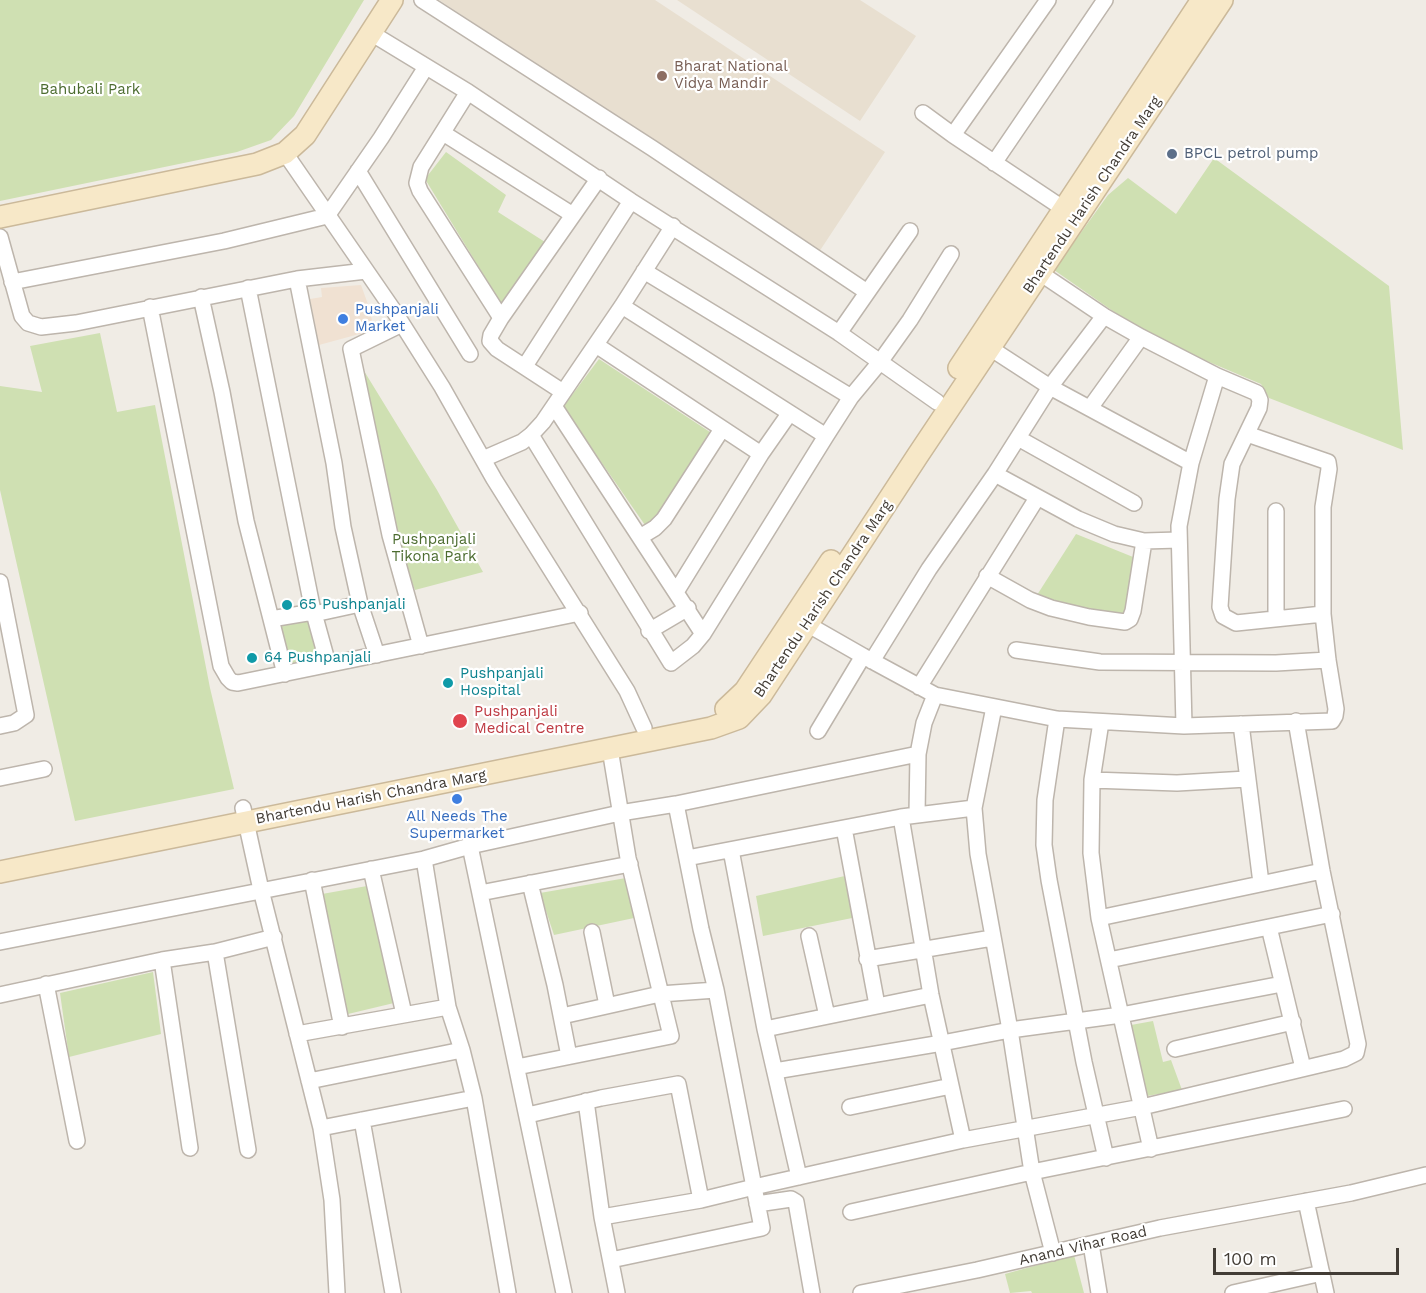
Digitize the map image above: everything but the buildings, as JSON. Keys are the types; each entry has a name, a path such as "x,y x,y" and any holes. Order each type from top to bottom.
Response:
{"main road":[{"path":"0,217 257,165 285,153 305,135 392,0"},
{"name":"Bhartendu Harish Chandra Marg","path":"0,857 610,749 711,728 739,717 761,695 801,620 937,402 1202,0"},
{"name":"Bhartendu Harish Chandra Marg","path":"0,872 245,815 705,716 727,709 745,691 801,620 990,348 1222,0"}],"street":[{"path":"422,0 652,148 867,292"},
{"path":"953,135 1048,0"},
{"path":"994,163 1105,0"},
{"path":"371,33 468,92 631,201 839,333 937,402"},
{"path":"12,282 224,241 327,216 426,67"},
{"path":"468,92 421,167 417,183 501,318"},
{"path":"923,113 1064,209"},
{"path":"443,133 573,215"},
{"path":"285,153 402,324 442,387 483,459 627,691 644,728"},
{"path":"358,171 470,354"},
{"path":"563,392 497,349 490,341 501,318 598,178"},
{"path":"525,366 631,201"},
{"path":"483,459 522,442 543,422 673,226"},
{"path":"839,333 910,231"},
{"path":"0,237 22,316 34,327 76,323 297,279 366,271"},
{"path":"531,435 670,663 693,646 703,634 825,436 910,320 951,254"},
{"path":"644,271 851,398"},
{"path":"1040,273 1104,316 1141,337 1217,376 1257,393 1260,400 1259,408 1232,464 1229,480 1220,607 1222,616 1236,623 1323,614"},
{"path":"297,279 334,463 343,527 360,604 377,655"},
{"path":"248,288 314,613 328,664"},
{"path":"201,297 222,392 246,521 285,674"},
{"path":"622,306 825,436"},
{"path":"150,307 221,666 228,678 238,683 580,613"},
{"path":"818,732 995,474 1050,387 1104,316"},
{"path":"402,324 351,349 390,535 421,646"},
{"path":"1090,408 1141,337"},
{"path":"596,345 761,454"},
{"path":"990,348 1050,387 1191,463"},
{"path":"1184,726 1182,584 1179,540 1181,511 1191,463 1217,376"},
{"path":"554,406 703,634"},
{"path":"676,592 761,454 789,414"},
{"path":"640,537 664,519 722,429"},
{"path":"801,620 936,695 1057,719 1184,726 1332,721 1336,709 1323,614 1323,507 1328,462 1247,434"},
{"path":"1018,438 1134,503"},
{"path":"995,474 1037,498 1099,528 1144,541 1179,540"},
{"path":"919,687 1037,498"},
{"path":"1276,511 1276,619"},
{"path":"987,576 1030,600 1051,608 1125,622 1130,619 1133,611 1144,541"},
{"path":"0,582 26,715 14,723 0,726"},
{"path":"271,619 360,604"},
{"path":"650,630 688,608"},
{"path":"1016,650 1100,662 1182,664 1328,660"},
{"path":"917,814 918,754 924,723 936,695"},
{"path":"994,707 974,808 978,854 1027,1128 1032,1172 1053,1252"},
{"path":"1057,719 1045,800 1044,845 1049,880 1106,1158"},
{"path":"602,1217 701,1200 963,1140 1142,1107 1352,1057 1356,1053 1358,1044 1322,871 1296,721"},
{"path":"1101,722 1092,780 1091,853 1099,918 1151,1149"},
{"path":"1241,724 1261,883"},
{"path":"517,1067 671,1036 630,864 610,749"},
{"path":"0,942 424,859 470,846 620,813 676,804 918,754"},
{"path":"0,778 44,769"},
{"path":"1092,780 1177,783 1247,779"},
{"path":"611,1260 762,1228 716,990 701,929 676,804"},
{"path":"687,858 917,814 974,808"},
{"path":"245,815 261,890 321,1128 334,1228 337,1293"},
{"path":"901,817 931,995 963,1140"},
{"path":"844,828 877,1005"},
{"path":"470,846 564,1293"},
{"path":"731,850 765,1029 799,1177"},
{"path":"424,859 448,1006 474,1098 508,1293"},
{"path":"480,893 630,864"},
{"path":"371,869 404,1014"},
{"path":"1099,918 1322,871"},
{"path":"312,880 342,1028"},
{"path":"530,884 562,1016 569,1056"},
{"path":"1109,960 1332,914"},
{"path":"1269,927 1303,1068"},
{"path":"592,932 607,1005"},
{"path":"809,936 827,1016"},
{"path":"0,995 162,960 215,952 274,937"},
{"path":"867,959 992,938"},
{"path":"215,952 248,1150"},
{"path":"162,960 190,1148"},
{"path":"46,984 77,1141"},
{"path":"775,1071 1010,1030 1120,1016 1282,984"},
{"path":"562,1016 660,994 716,990"},
{"path":"765,1029 931,995"},
{"path":"297,1034 342,1028 448,1006"},
{"path":"1174,1049 1293,1022"},
{"path":"309,1081 462,1050"},
{"path":"528,1114 678,1084 701,1200"},
{"path":"850,1107 951,1086"},
{"path":"321,1128 474,1098"},
{"path":"586,1101 602,1217 617,1293"},
{"path":"851,1212 1032,1172 1344,1109"},
{"path":"362,1120 393,1293"},
{"name":"Anand Vihar Road","path":"861,1293 1160,1228 1306,1201 1426,1175"},
{"path":"757,1204 791,1199 796,1202 812,1293"},
{"path":"1306,1201 1326,1293"},
{"path":"1091,1244 1099,1293"},
{"path":"1233,1293 1258,1290 1322,1273"}],"shaded area":[{"name":"Bharat National Vidya Mandir","path":"439,0 655,0 885,152 819,252"},
{"path":"677,0 860,0 916,36 860,121"},
{"name":"Pushpanjali Market","path":"361,285 374,330 319,345 310,299 322,297 321,288"}],"green space":[{"name":"Bahubali Park","path":"0,0 364,0 294,116 271,140 237,152 0,201"},
{"path":"446,152 506,195 498,212 545,242 505,310 425,179"},
{"path":"1214,158 1389,286 1403,450 1269,398 1261,384 1150,337 1054,270 1108,195 1128,178 1176,214"},
{"path":"100,333 117,412 155,405 210,688 234,789 75,821 0,490 0,386 42,392 30,346"},
{"path":"599,359 716,436 665,512 647,528 563,407"},
{"name":"Pushpanjali Tikona Park","path":"361,366 437,490 483,572 415,590 391,527"},
{"path":"1076,534 1138,559 1128,622 1030,606"},
{"path":"314,619 322,656 285,665 276,627"},
{"path":"858,873 867,915 763,936 756,896"},
{"path":"626,878 634,918 554,935 540,893"},
{"path":"367,886 394,1003 348,1014 322,894"},
{"path":"153,972 161,1034 69,1057 60,993"},
{"path":"1153,1021 1163,1062 1171,1060 1182,1090 1147,1096 1131,1025"},
{"path":"1074,1255 1084,1293 1032,1293 1031,1291 1010,1293 1005,1274"}],"place":[{"name":"Bharat National Vidya Mandir","path":"662,76"},
{"name":"BPCL petrol pump","path":"1172,154"},
{"name":"Pushpanjali Market","path":"343,319"},
{"name":"65 Pushpanjali","path":"287,605"},
{"name":"64 Pushpanjali","path":"252,658"},
{"name":"Pushpanjali Hospital","path":"448,683"},
{"name":"Pushpanjali Medical Centre","path":"460,721"},
{"name":"All Needs The Supermarket","path":"457,799"}]}
